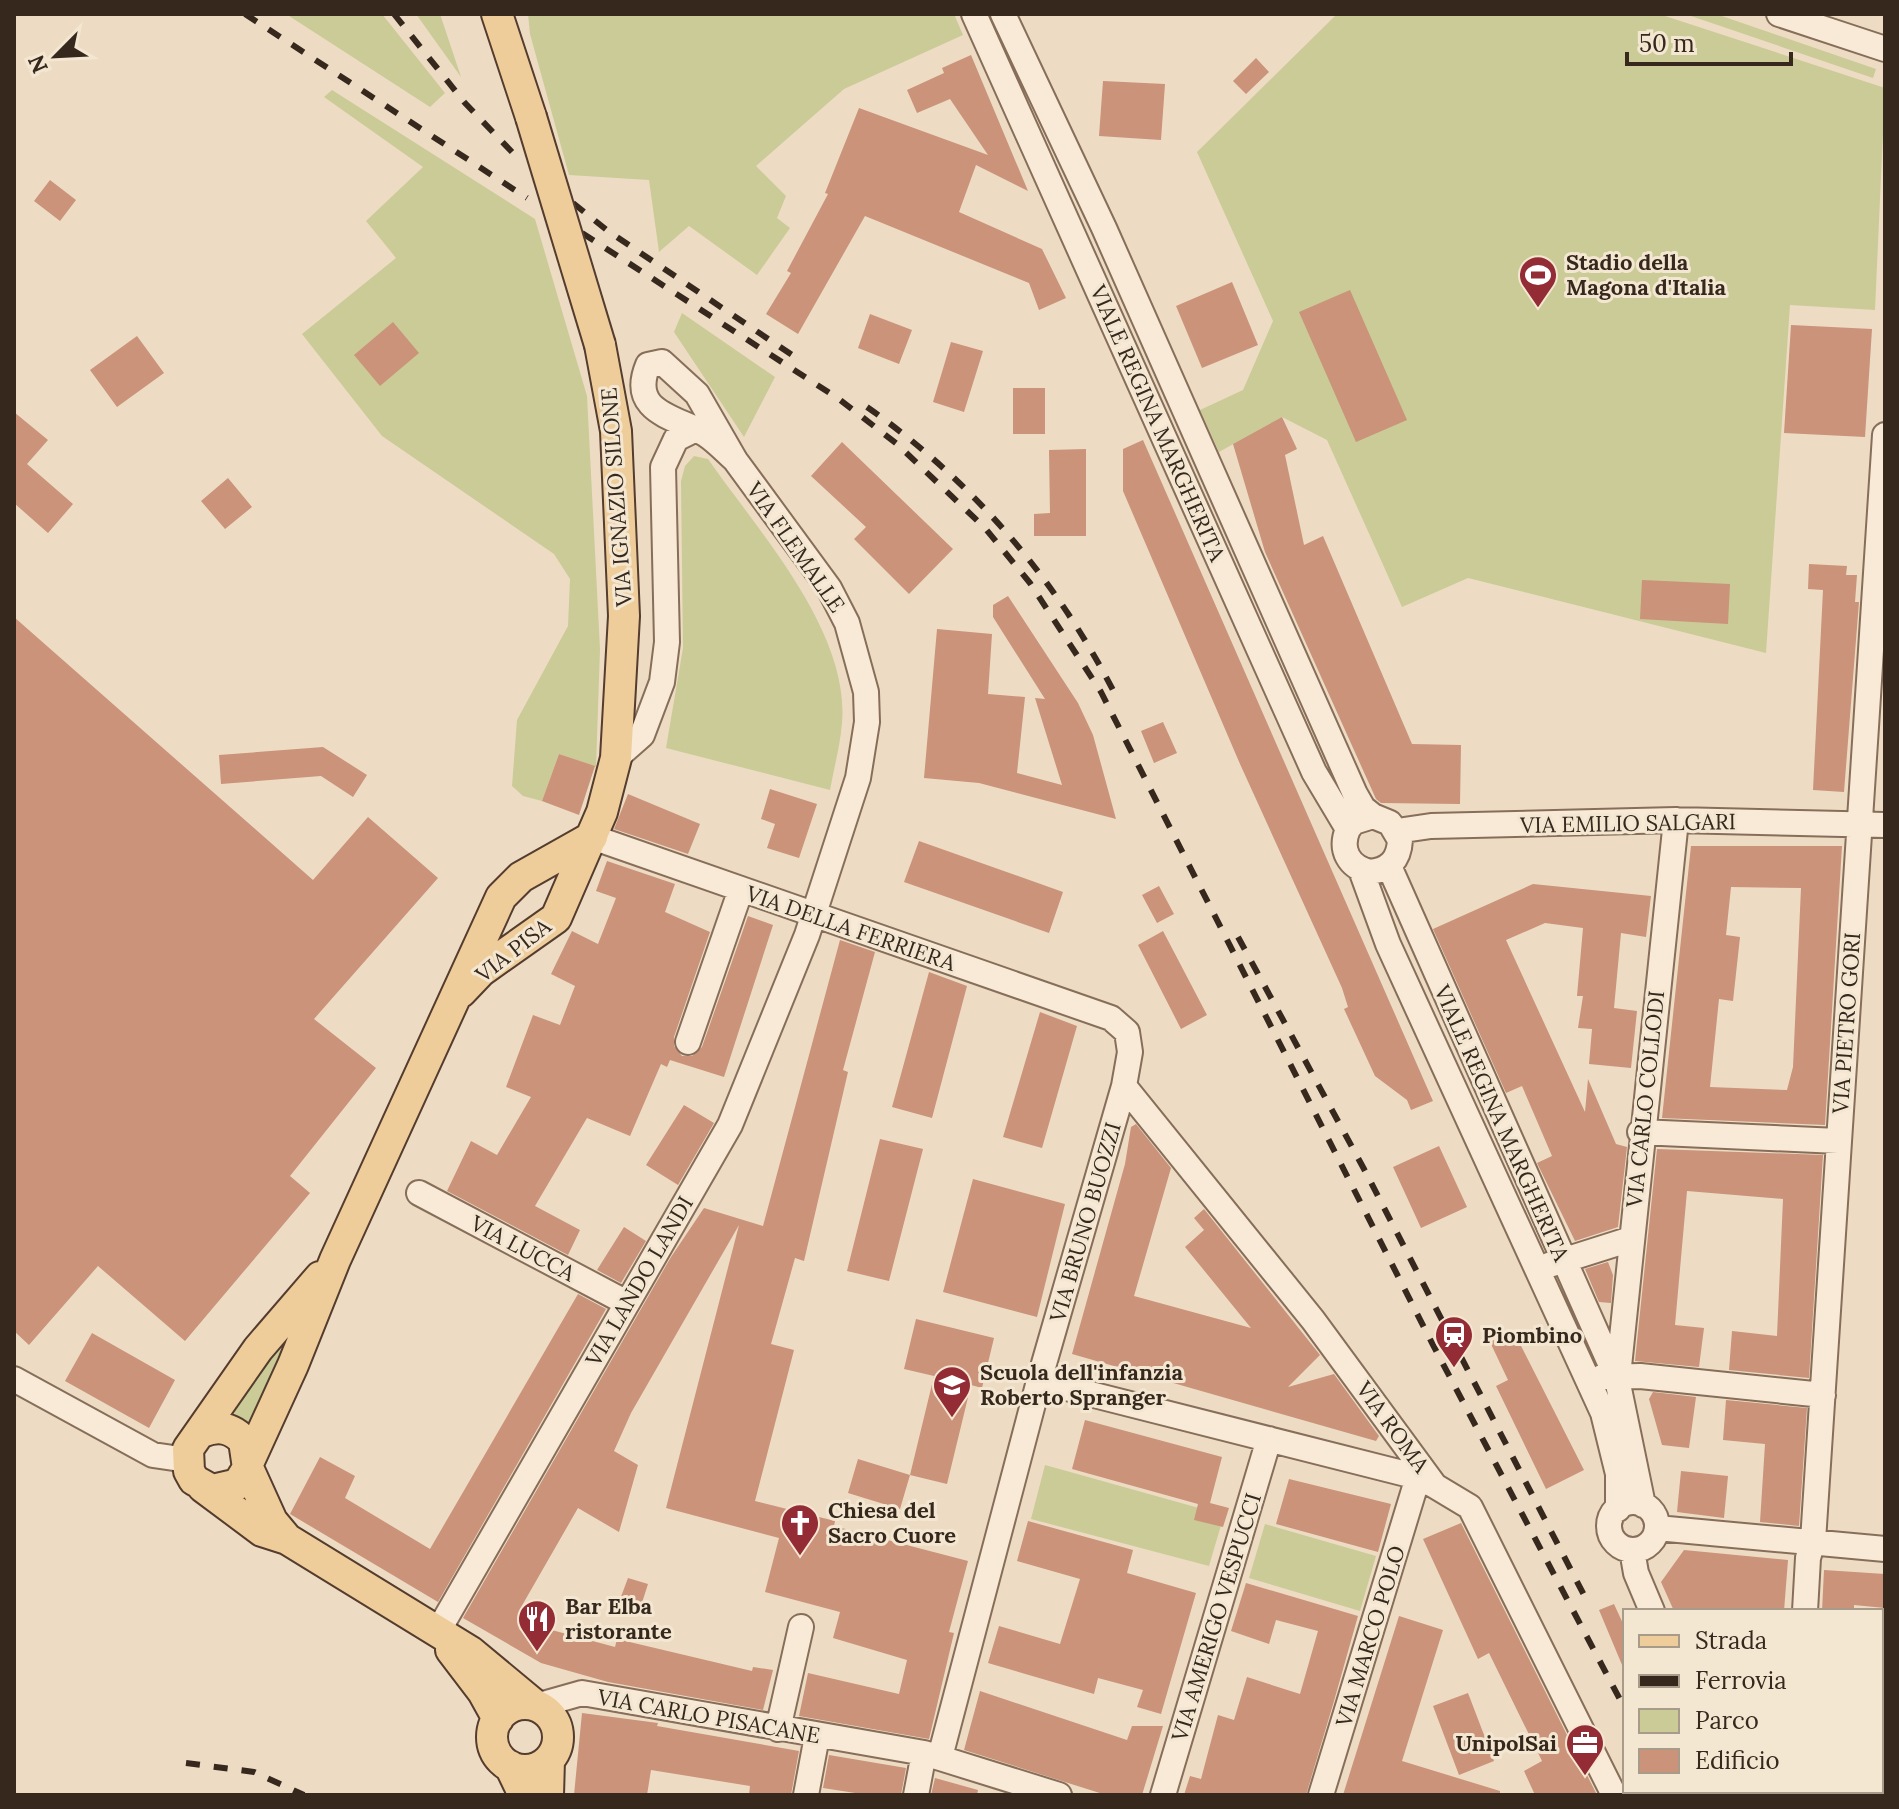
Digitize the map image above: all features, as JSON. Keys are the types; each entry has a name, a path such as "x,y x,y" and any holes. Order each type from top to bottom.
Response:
{"main road":[{"name":"VIA IGNAZIO SILONE","path":"500,17 600,345 616,431 624,616 616,758 592,837"},
{"name":"VIA PISA","path":"249,1464 335,1260 457,996 469,960 501,897 521,877 592,837"},
{"name":"VIA PISA","path":"457,996 481,971 556,918 592,837"},
{"path":"494,910 505,930 525,941"},
{"name":"VIA PISA","path":"202,1432 258,1349 335,1260"},
{"path":"287,1539 272,1521 249,1464 244,1441 229,1429 202,1432 194,1439 187,1460 194,1480 262,1531 287,1539 471,1652 553,1719 558,1740 549,1760 548,1795"},
{"path":"203,1487 221,1491 230,1488 249,1464"},
{"path":"437,1633 483,1692 498,1719"},
{"path":"524,1795 510,1766 495,1750 493,1729 498,1719 515,1706 536,1706"},
{"path":"510,1766 531,1770 549,1760"}],"street":[{"name":"VIALE REGINA MARGHERITA","path":"974,14 1314,772 1348,829 1344,848 1353,865 1361,870 1388,944 1536,1270 1588,1376 1603,1413 1615,1461 1620,1489 1618,1509"},
{"name":"VIALE REGINA MARGHERITA","path":"1003,14 1084,187 1355,794 1363,808 1390,823 1397,831"},
{"path":"1779,14 1885,49"},
{"path":"1057,200 1084,187"},
{"name":"VIA FLEMALLE","path":"735,460 712,439 665,418 649,401 645,373 654,361 672,368 685,380 735,460 829,588 847,623 866,692 867,722 858,778 812,915"},
{"path":"616,758 642,735 662,682 667,642 663,467 676,439 694,430"},
{"name":"VIA PIETRO GORI","path":"1805,1609 1808,1558 1813,1541 1838,1141 1873,824 1885,435"},
{"path":"1348,829 1354,822 1373,816"},
{"name":"VIA EMILIO SALGARI","path":"1397,831 1431,826 1676,820 1873,824"},
{"name":"VIA CARLO COLLODI","path":"1617,1379 1640,1132 1676,820"},
{"path":"1361,870 1370,872 1389,866 1399,850 1397,831"},
{"name":"VIA DELLA FERRIERA","path":"592,837 1111,1018"},
{"name":"VIALE REGINA MARGHERITA","path":"1389,866 1617,1379"},
{"path":"688,1042 741,889"},
{"name":"VIA LANDO LANDI","path":"437,1633 730,1125 812,915"},
{"name":"VIA BRUNO BUOZZI","path":"916,1795 932,1755 1124,1086 1130,1052 1127,1032 1111,1018"},
{"name":"VIA ROMA","path":"1124,1086 1313,1320 1426,1482 1470,1507 1614,1795"},
{"path":"1640,1132 1838,1141"},
{"name":"VIA LUCCA","path":"419,1193 627,1303"},
{"path":"1536,1270 1631,1239"},
{"path":"1588,1376 1617,1379 1640,1376 1823,1395"},
{"path":"14,1379 153,1455 187,1460"},
{"path":"1617,1379 1643,1505"},
{"path":"1039,1381 1426,1482"},
{"name":"VIA AMERIGO VESPUCCI","path":"1163,1795 1269,1439"},
{"name":"VIA MARCO POLO","path":"1321,1795 1426,1482"},
{"path":"1630,1503 1643,1505 1654,1514 1657,1528 1652,1542 1632,1550 1624,1549 1612,1538 1610,1523 1618,1509 1630,1503"},
{"path":"1657,1528 1885,1549"},
{"path":"1632,1550 1636,1573 1651,1609"},
{"path":"778,1729 801,1627"},
{"name":"VIA CARLO PISACANE","path":"536,1706 569,1694 582,1693 932,1755 1059,1795"},
{"path":"806,1795 817,1736"}],"green space":[{"path":"286,14 382,14 445,93 430,107"},
{"path":"416,14 440,14 461,77"},
{"path":"528,14 954,14 963,35 844,89 756,166 786,196 777,218 790,228 757,275 689,226 659,252 649,180 569,175 530,34"},
{"path":"1337,14 1659,14 1885,88 1875,310 1790,305 1766,653 1468,578 1402,607 1327,440 1282,417 1219,452 1200,410 1243,390 1273,321 1197,152"},
{"path":"1685,14 1716,14 1876,69 1873,78"},
{"path":"332,90 535,219 587,396 600,649 596,767 559,754 542,801 523,796 512,786 517,720 568,626 570,579 554,554 382,436 302,334 396,258 366,221 423,167 324,97"},
{"path":"682,313 775,377 744,437 674,332"},
{"path":"694,456 708,459 774,550 816,618 831,653 841,688 842,723 830,790 666,748 683,648 681,481 685,466"},
{"path":"302,1314 252,1423 238,1419 231,1408"},
{"path":"1045,1465 1224,1515 1209,1566 1031,1519"},
{"path":"1265,1524 1376,1556 1360,1611 1249,1578"}],"building":[{"path":"971,55 1028,191 976,165 959,212 1042,249 1066,298 1039,310 1029,283 865,216 798,334 766,314 791,273 787,271 828,194 825,193 859,108 988,155 950,99 917,113 907,90 944,73 942,68"},
{"path":"1256,58 1269,72 1246,94 1233,81"},
{"path":"1103,81 1165,84 1161,140 1099,136"},
{"path":"50,180 76,200 60,221 34,201"},
{"path":"1232,282 1258,345 1202,368 1176,306"},
{"path":"1350,290 1407,420 1356,442 1299,312"},
{"path":"870,314 912,330 899,364 858,348"},
{"path":"393,322 419,353 380,386 354,355"},
{"path":"1791,325 1872,329 1865,437 1784,433"},
{"path":"137,336 164,373 117,407 90,370"},
{"path":"951,342 983,351 964,412 933,402"},
{"path":"1013,388 1045,388 1045,434 1013,434"},
{"path":"14,412 48,440 27,464 73,504 48,533 14,503"},
{"path":"1282,417 1297,449 1285,455 1304,545 1323,536 1412,744 1461,745 1460,804 1381,803 1376,799 1265,552 1233,444"},
{"path":"1143,440 1433,1101 1411,1110 1407,1100 1375,1076 1344,1009 1348,1007 1342,988 1240,764 1123,491 1123,449"},
{"path":"842,442 953,549 909,594 854,539 866,527 811,476"},
{"path":"1086,449 1086,536 1034,536 1034,514 1050,513 1049,450"},
{"path":"228,478 252,507 225,529 201,501"},
{"path":"1809,564 1847,566 1846,575 1857,575 1855,602 1859,602 1844,792 1813,790 1823,590 1808,589"},
{"path":"1642,580 1730,584 1728,624 1640,619"},
{"path":"1008,596 1078,703 1093,735 1116,819 979,783 924,778 937,629 992,634 988,694 1025,697 1017,773 1062,785 1035,698 1045,699 993,617 993,605"},
{"path":"14,617 313,880 368,817 438,878 314,1019 376,1068 290,1176 310,1193 185,1341 98,1266 29,1345 14,1331"},
{"path":"1163,722 1177,753 1154,763 1141,731"},
{"path":"323,747 367,775 353,797 321,776 221,784 219,755"},
{"path":"559,754 595,766 579,815 542,801"},
{"path":"770,789 817,804 799,858 767,848 775,824 761,819"},
{"path":"628,794 700,824 688,854 614,829"},
{"path":"919,841 1063,892 1049,933 904,882"},
{"path":"1691,846 1842,846 1825,1125 1662,1118","holes":["1731,887 1801,888 1793,1067 1787,1090 1710,1087 1719,999 1733,1001 1740,937 1726,935"]},
{"path":"607,861 675,884 665,912 710,932 674,1037 674,1046 682,1056 692,1056 702,1047 748,916 773,925 724,1077 670,1060 667,1067 661,1064 630,1136 587,1118 535,1206 580,1230 568,1255 447,1191 471,1141 497,1155 531,1097 506,1087 533,1015 560,1025 575,986 551,974 572,931 598,944 616,898 596,891"},
{"path":"1533,884 1651,896 1646,937 1621,933 1614,1008 1637,1011 1631,1068 1589,1064 1592,1029 1578,1028 1583,996 1577,996 1583,928 1545,923 1506,940 1585,1112 1588,1079 1616,1144 1627,1147 1618,1227 1575,1241 1537,1163 1552,1156 1522,1086 1506,1093 1433,929"},
{"path":"1159,886 1174,914 1157,923 1142,895"},
{"path":"1163,931 1207,1015 1181,1029 1138,945"},
{"path":"840,940 875,952 843,1070 848,1072 804,1261 795,1258 771,1344 794,1350 755,1501 835,1521 834,1526 968,1561 949,1632 954,1633 929,1739 799,1716 808,1673 899,1694 907,1660 833,1638 840,1612 765,1592 779,1538 666,1508 739,1225 631,1413 614,1451 638,1465 619,1532 578,1508 520,1609 548,1629 615,1647 617,1639 752,1671 753,1667 773,1670 763,1710 608,1682 541,1663 463,1618 671,1257 704,1208 763,1226"},
{"path":"929,972 967,986 932,1118 892,1107"},
{"path":"1040,1012 1077,1026 1042,1148 1003,1137"},
{"path":"684,1105 714,1123 678,1185 646,1165"},
{"path":"1136,1124 1171,1168 1134,1296 1251,1328 1185,1247 1204,1230 1194,1218 1204,1209 1320,1355 1288,1387 1334,1374 1379,1436 1376,1441 1072,1354 1125,1164 1131,1127"},
{"path":"880,1139 923,1149 889,1281 847,1271"},
{"path":"1439,1146 1467,1207 1421,1228 1393,1167"},
{"path":"1657,1149 1823,1155 1809,1378 1729,1370 1732,1331 1777,1336 1783,1199 1687,1191 1675,1325 1704,1328 1699,1367 1635,1361"},
{"path":"973,1179 1065,1204 1037,1317 943,1292"},
{"path":"624,1227 646,1241 621,1283 597,1270"},
{"path":"1608,1262 1613,1275 1611,1303 1599,1302 1585,1269"},
{"path":"578,1294 606,1309 438,1602 290,1514 320,1457 355,1476 345,1498 430,1549"},
{"path":"916,1319 994,1338 982,1388 971,1385 947,1484 910,1475 934,1376 904,1369"},
{"path":"1513,1330 1584,1470 1546,1489 1496,1386 1508,1380 1490,1342"},
{"path":"92,1333 175,1380 149,1428 65,1381"},
{"path":"1653,1392 1696,1397 1689,1448 1662,1445 1649,1399"},
{"path":"1726,1400 1807,1408 1799,1526 1760,1522 1765,1444 1723,1440"},
{"path":"1085,1420 1222,1457 1210,1503 1229,1508 1223,1527 1194,1520 1198,1504 1072,1469"},
{"path":"858,1459 910,1475 900,1509 848,1493"},
{"path":"1681,1471 1728,1476 1724,1518 1677,1512"},
{"path":"1289,1479 1391,1504 1378,1552 1276,1524"},
{"path":"1028,1521 1133,1550 1127,1573 1196,1593 1161,1714 1137,1707 1143,1690 1098,1678 1094,1694 988,1663 999,1626 1060,1644 1080,1579 1017,1561"},
{"path":"1461,1523 1597,1795 1535,1795 1524,1771 1542,1761 1489,1653 1478,1659 1423,1539"},
{"path":"1684,1550 1788,1560 1784,1609 1673,1609 1661,1582"},
{"path":"1824,1570 1885,1574 1885,1608 1854,1605 1854,1609 1822,1609"},
{"path":"628,1578 648,1584 640,1609 619,1602"},
{"path":"1246,1583 1358,1616 1334,1701 1306,1795 1184,1795 1190,1776 1201,1779 1218,1715 1234,1720 1247,1677 1300,1694 1318,1631 1276,1620 1269,1644 1231,1631"},
{"path":"1614,1604 1623,1624 1623,1667 1599,1610"},
{"path":"1399,1616 1443,1630 1402,1761 1500,1791 1500,1795 1343,1795"},
{"path":"980,1691 1127,1740 1132,1726 1163,1726 1142,1795 1106,1795 964,1750"},
{"path":"1468,1693 1494,1761 1459,1775 1433,1706"},
{"path":"582,1713 658,1723 657,1726 799,1751 791,1795 749,1795 750,1786 651,1770 647,1795 574,1795"},
{"path":"829,1755 906,1768 901,1795 868,1795 823,1788"},
{"path":"935,1778 978,1790 977,1795 931,1795"}],"railway":[{"path":"245,14 527,198"},
{"path":"394,14 465,103 512,152"},
{"path":"573,203 608,231 795,357"},
{"path":"582,233 839,399 897,444 985,528 1030,583 1101,692 1433,1345 1623,1705"},
{"path":"867,407 943,468 1010,537 1068,614 1117,698"},
{"path":"1238,937 1364,1169 1586,1599"},
{"path":"186,1763 254,1772 304,1795"}],"place":[{"name":"Stadio della Magona d'Italia","path":"1538,309"},
{"name":"Piombino","path":"1454,1369"},
{"name":"Scuola dell'infanzia Roberto Spranger","path":"952,1419"},
{"name":"Chiesa del Sacro Cuore","path":"800,1557"},
{"name":"Bar Elba ristorante","path":"537,1653"},
{"name":"UnipolSai","path":"1585,1777"}]}
